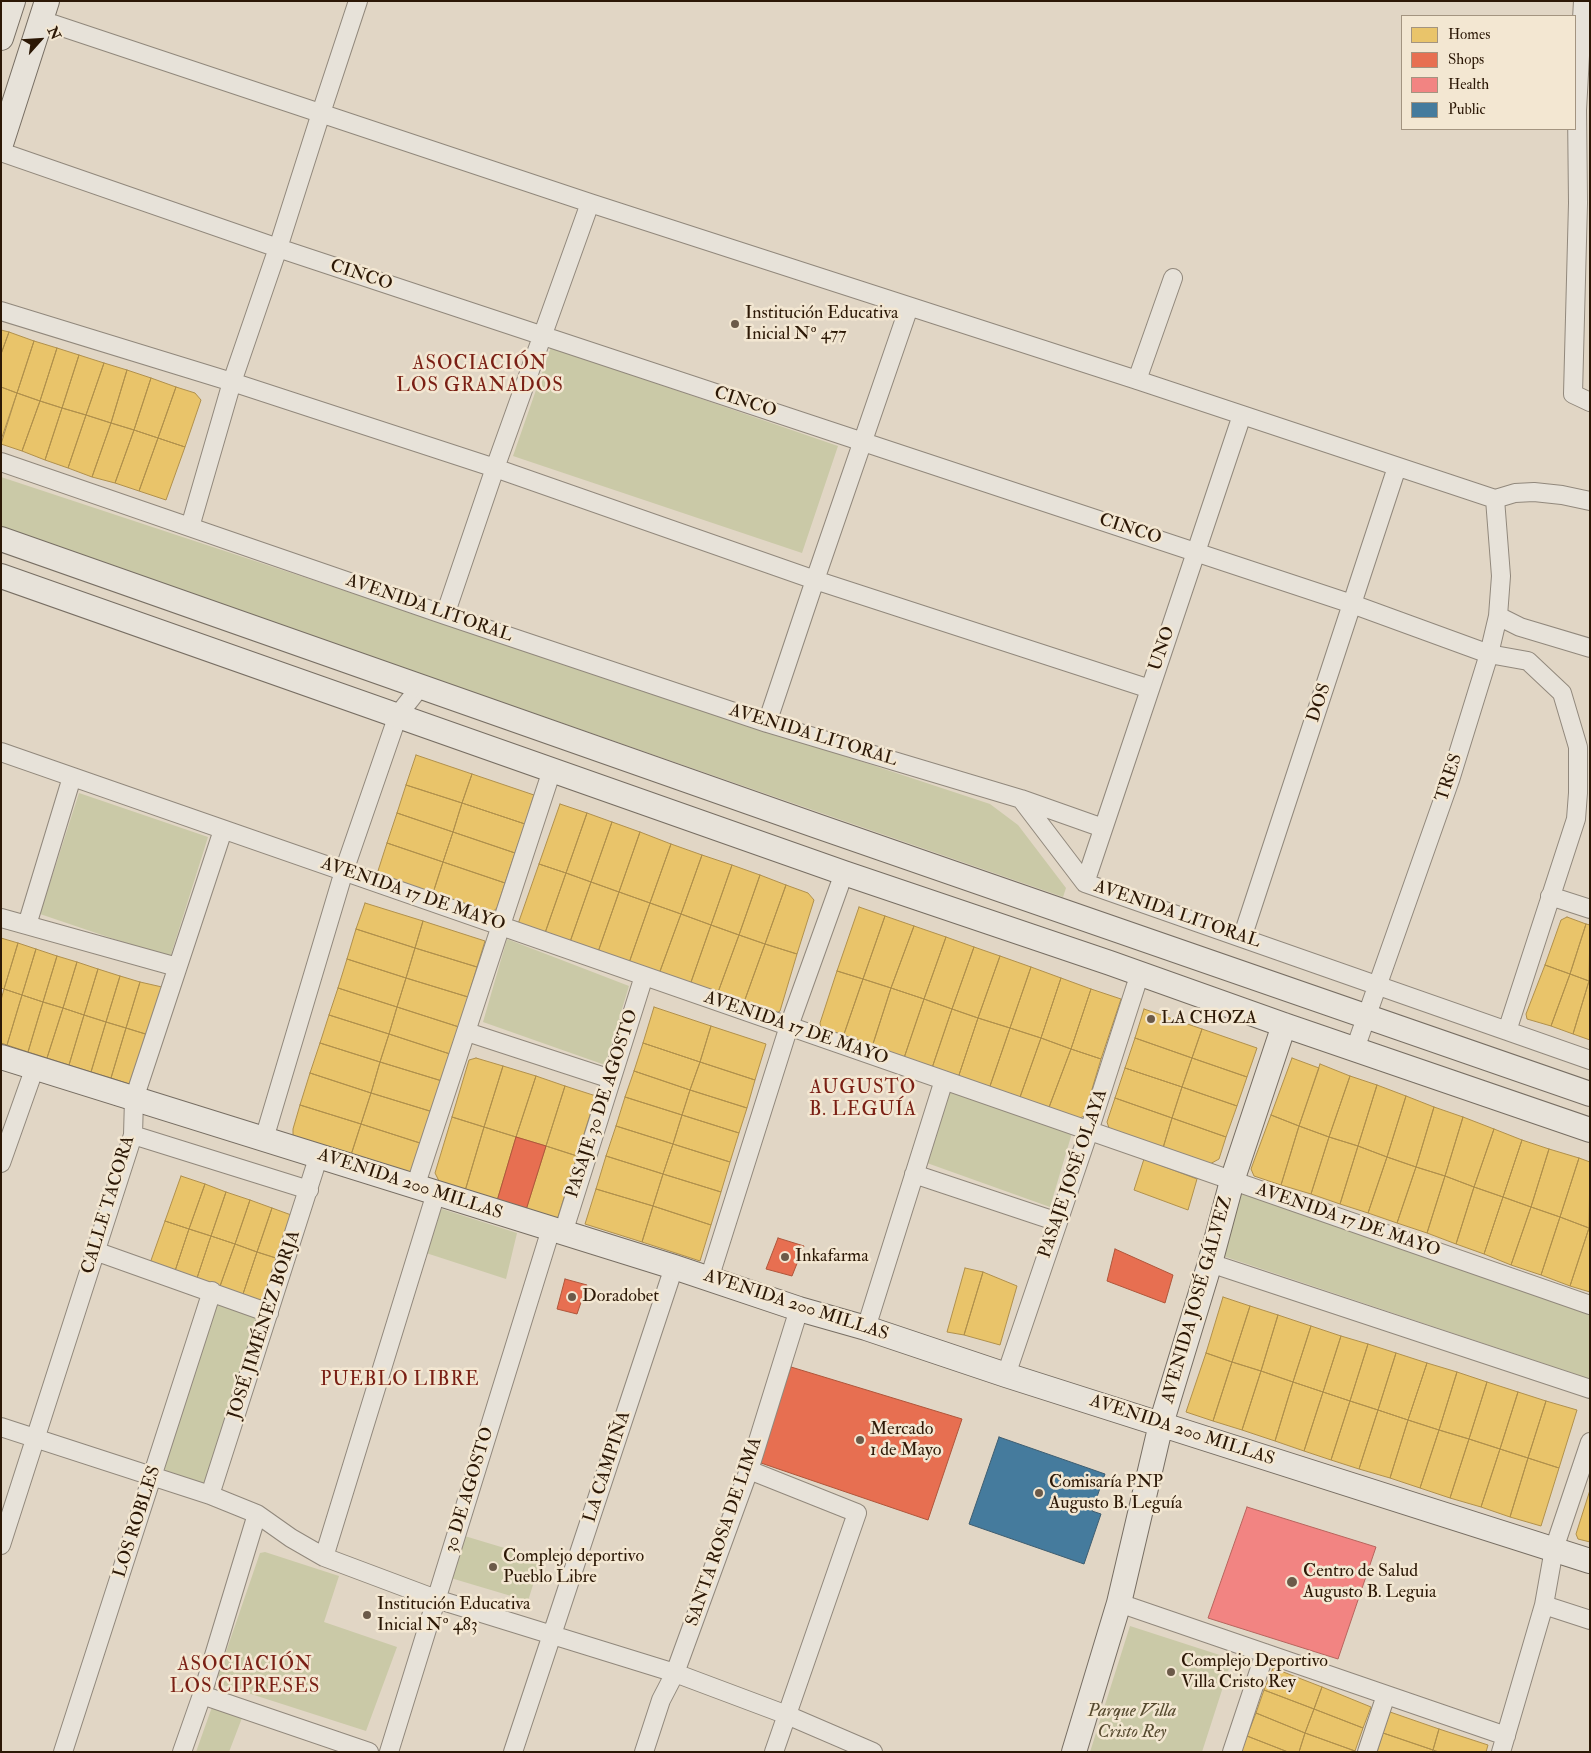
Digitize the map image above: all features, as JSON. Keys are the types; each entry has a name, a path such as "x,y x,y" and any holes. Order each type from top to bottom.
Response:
{"main road":[{"path":"1,38 13,1"},
{"path":"1,144 44,10"},
{"name":"AVENIDA LITORAL","path":"1,539 420,687 1590,1094"},
{"path":"2,577 844,873 1140,973 1284,1025 1590,1130"},
{"name":"AVENIDA JOSÉ GÁLVEZ","path":"1074,1752 1119,1603 1162,1424 1210,1263 1232,1181 1284,1025"},
{"name":"AVENIDA 200 MILLAS","path":"1,1057 674,1267 799,1309 866,1328 1006,1375 1590,1561"}],"street":[{"path":"190,528 232,382 278,248 320,113 358,1"},
{"path":"1583,1 1577,110 1578,203 1573,394 1590,402"},
{"path":"44,10 320,113 1495,499 1515,493 1534,492 1590,501"},
{"name":"CINCO","path":"1,152 278,248 1352,604 1489,654 1528,661 1562,692 1578,747 1584,795 1507,1031"},
{"path":"445,615 495,468 590,203"},
{"path":"1137,380 1174,278"},
{"path":"767,723 909,307"},
{"path":"1,311 232,382 495,468 815,580 1150,689"},
{"name":"UNO","path":"1085,882 1242,415"},
{"name":"AVENIDA LITORAL","path":"1,462 445,615 767,723 1021,799 1085,882 1590,1060"},
{"name":"DOS","path":"1242,938 1397,467"},
{"name":"TRES","path":"1355,1049 1450,780 1489,654 1498,616 1501,576 1495,499"},
{"path":"1498,616 1520,626 1590,648"},
{"path":"264,1139 344,872 398,715 420,687"},
{"name":"AVENIDA 17 DE MAYO","path":"1,752 1590,1305"},
{"path":"324,1557 426,1190 467,1032 552,770"},
{"path":"27,925 72,777"},
{"path":"1021,799 1103,828"},
{"name":"CALLE TACORA","path":"1,1545 133,1135 134,1099 223,830"},
{"path":"710,1279 789,1026 844,873"},
{"path":"1550,896 1590,909"},
{"path":"1,918 177,967"},
{"name":"PASAJE JOSÉ OLAYA","path":"1006,1375 1089,1131 1140,973"},
{"name":"PASAJE 30 DE AGOSTO","path":"557,1231 611,1079 644,976"},
{"path":"467,1032 611,1079"},
{"path":"1,1163 35,1067"},
{"path":"866,1328 944,1080"},
{"path":"133,1135 308,1190"},
{"name":"JOSÉ JIMÉNEZ BORJA","path":"210,1495 319,1155"},
{"path":"914,1174 1058,1222"},
{"name":"30 DE AGOSTO","path":"389,1752 436,1598 557,1231"},
{"path":"96,1251 269,1313"},
{"path":"1210,1263 1590,1389"},
{"name":"LA CAMPIÑA","path":"514,1752 674,1267"},
{"name":"LOS ROBLES","path":"64,1752 212,1291"},
{"name":"SANTA ROSA DE LIMA","path":"644,1752 661,1700 675,1673 749,1470 799,1309"},
{"path":"1,1427 210,1495 257,1514 291,1538 324,1557 436,1598 675,1673 787,1715 874,1752"},
{"path":"1119,1603 1386,1695 1504,1744 1544,1605 1554,1549 1590,1442"},
{"path":"749,1470 857,1513 774,1752"},
{"path":"182,1752 202,1695 257,1514"},
{"path":"1544,1605 1590,1620"},
{"path":"1232,1752 1265,1653"},
{"path":"202,1695 369,1752"},
{"path":"1367,1752 1386,1695"}],"green space":[{"path":"551,347 838,446 802,553 513,456"},
{"path":"1,477 990,804 1018,825 1066,888 1063,897 1,528"},
{"path":"79,793 208,837 170,958 40,914"},
{"path":"507,939 629,986 605,1065 483,1022"},
{"path":"949,1090 1072,1133 1050,1207 927,1163"},
{"path":"1242,1192 1590,1312 1590,1379 1223,1256"},
{"path":"436,1207 517,1233 506,1279 423,1252"},
{"path":"216,1303 260,1317 205,1487 161,1473"},
{"name":"Complejo deportivo Pueblo Libre","path":"458,1534 541,1559 528,1601 444,1576"},
{"path":"265,1552 339,1576 324,1622 397,1647 366,1731 223,1685 218,1675 260,1553"},
{"name":"Parque Villa Cristo Rey","path":"1130,1626 1232,1659 1202,1752 1090,1752"},
{"path":"212,1707 242,1718 229,1752 196,1752"}],"building: Homes":[{"path":"1,330 9,332 1,354"},
{"path":"9,332 34,341 17,393 1,387 1,354"},
{"path":"34,341 57,348 40,401 17,393"},
{"path":"57,348 79,355 62,408 40,401"},
{"path":"79,355 104,363 86,415 62,408"},
{"path":"104,363 127,370 111,423 86,415"},
{"path":"127,370 151,378 134,430 111,423"},
{"path":"151,378 176,387 158,438 134,430"},
{"path":"1,387 17,393 1,440"},
{"path":"176,387 195,393 201,400 185,447 158,438"},
{"path":"17,393 40,401 22,451 1,444"},
{"path":"40,401 62,408 45,460 22,451"},
{"path":"62,408 86,415 68,468 45,460"},
{"path":"86,415 111,423 92,477 68,468"},
{"path":"111,423 134,430 115,483 92,477"},
{"path":"134,430 158,438 139,491 115,483"},
{"path":"158,438 185,447 166,500 139,491"},
{"path":"416,755 472,774 462,803 406,785"},
{"path":"472,774 534,795 525,824 462,803"},
{"path":"406,785 462,803 453,832 397,813"},
{"path":"462,803 525,824 515,853 453,832"},
{"path":"560,804 587,813 566,873 539,864"},
{"path":"397,813 453,832 443,862 387,843"},
{"path":"587,813 612,822 591,882 566,873"},
{"path":"612,822 640,832 619,892 591,882"},
{"path":"453,832 515,853 505,883 443,862"},
{"path":"640,832 671,844 650,903 619,892"},
{"path":"387,843 443,862 433,893 377,874"},
{"path":"671,844 702,855 681,914 650,903"},
{"path":"702,855 732,865 711,925 681,914"},
{"path":"443,862 505,883 497,908 491,913 433,893"},
{"path":"539,864 566,873 545,933 518,924"},
{"path":"732,865 760,875 739,935 711,925"},
{"path":"566,873 591,882 570,942 545,933"},
{"path":"760,875 786,885 765,944 739,935"},
{"path":"591,882 619,892 598,952 570,942"},
{"path":"786,885 808,893 814,900 797,954 765,944"},
{"path":"619,892 650,903 629,963 598,952"},
{"path":"365,903 423,921 415,948 356,929"},
{"path":"650,903 681,914 659,974 629,963"},
{"path":"859,907 885,916 863,979 837,971"},
{"path":"681,914 711,925 690,985 659,974"},
{"path":"885,916 914,926 891,988 863,979"},
{"path":"1567,917 1586,924 1570,974 1545,965 1561,920"},
{"path":"423,921 485,941 477,967 415,948"},
{"path":"1586,924 1590,925 1589,981 1570,974"},
{"path":"711,925 739,935 717,995 690,985"},
{"path":"914,926 946,937 924,999 891,988"},
{"path":"356,929 415,948 406,978 347,959"},
{"path":"739,935 765,944 743,1005 717,995"},
{"path":"946,937 974,947 952,1009 924,999"},
{"path":"1,938 18,943 4,989 1,988"},
{"path":"18,943 36,949 22,995 4,989"},
{"path":"765,944 797,954 780,1011 773,1015 743,1005"},
{"path":"974,947 1000,956 978,1018 952,1009"},
{"path":"415,948 477,967 468,997 406,978"},
{"path":"36,949 57,956 43,1002 22,995"},
{"path":"57,956 77,962 63,1008 43,1002"},
{"path":"1000,956 1031,967 1010,1028 978,1018"},
{"path":"347,959 406,978 397,1007 338,988"},
{"path":"77,962 98,969 84,1015 63,1008"},
{"path":"1545,965 1570,974 1551,1026 1527,1019 1526,1014"},
{"path":"1031,967 1061,978 1041,1038 1010,1028"},
{"path":"98,969 120,976 106,1022 84,1015"},
{"path":"837,971 863,979 843,1037 821,1028 820,1023"},
{"path":"1570,974 1589,981 1573,1034 1551,1026"},
{"path":"120,976 140,982 126,1028 106,1022"},
{"path":"406,978 468,997 459,1027 397,1007"},
{"path":"1061,978 1091,989 1071,1049 1041,1038"},
{"path":"863,979 891,988 872,1047 843,1037"},
{"path":"1590,981 1590,1040 1573,1034"},
{"path":"140,982 162,987 152,1036 126,1028"},
{"path":"338,988 397,1007 389,1034 329,1015"},
{"path":"891,988 924,999 904,1058 872,1047"},
{"path":"4,989 22,995 7,1045 1,1043 1,1000"},
{"path":"1091,989 1121,999 1101,1059 1071,1049"},
{"path":"22,995 43,1002 28,1052 7,1045"},
{"path":"924,999 952,1009 932,1068 904,1058"},
{"path":"43,1002 63,1008 47,1058 28,1052"},
{"path":"397,1007 459,1027 450,1054 389,1034"},
{"path":"654,1007 711,1026 700,1062 643,1043"},
{"path":"63,1008 84,1015 69,1065 47,1058"},
{"path":"952,1009 978,1018 958,1078 932,1068"},
{"path":"1144,1009 1202,1029 1192,1058 1135,1038"},
{"path":"84,1015 106,1022 91,1072 69,1065"},
{"path":"329,1015 389,1034 380,1062 320,1043"},
{"path":"978,1018 1010,1028 989,1089 958,1078"},
{"path":"106,1022 126,1028 111,1078 91,1072"},
{"path":"711,1026 766,1044 755,1080 700,1062"},
{"path":"126,1028 152,1036 137,1080 129,1084 111,1078"},
{"path":"1010,1028 1041,1038 1019,1100 989,1089"},
{"path":"1202,1029 1257,1048 1247,1077 1192,1058"},
{"path":"389,1034 450,1054 442,1081 380,1062"},
{"path":"1041,1038 1071,1049 1048,1110 1019,1100"},
{"path":"1135,1038 1192,1058 1182,1087 1125,1068"},
{"path":"320,1043 380,1062 371,1093 310,1073"},
{"path":"643,1043 700,1062 690,1090 634,1071"},
{"path":"1071,1049 1101,1059 1084,1116 1076,1120 1048,1110"},
{"path":"476,1058 503,1066 484,1127 452,1117 469,1060"},
{"path":"1192,1058 1247,1077 1237,1106 1182,1087"},
{"path":"1292,1058 1319,1068 1299,1126 1271,1115"},
{"path":"380,1062 442,1081 433,1112 371,1093"},
{"path":"700,1062 755,1080 747,1108 690,1090"},
{"path":"1320,1064 1350,1076 1329,1137 1299,1126"},
{"path":"503,1066 536,1076 516,1137 484,1127"},
{"path":"1125,1068 1182,1087 1172,1118 1115,1098"},
{"path":"634,1071 690,1090 682,1115 625,1097"},
{"path":"310,1073 371,1093 361,1124 300,1105"},
{"path":"536,1076 565,1086 546,1146 516,1137"},
{"path":"1350,1076 1377,1085 1358,1146 1329,1137"},
{"path":"1377,1085 1406,1096 1387,1157 1358,1146"},
{"path":"565,1086 596,1096 577,1156 546,1146"},
{"path":"1182,1087 1237,1106 1226,1137 1172,1118"},
{"path":"690,1090 747,1108 739,1133 682,1115"},
{"path":"371,1093 433,1112 423,1144 361,1124"},
{"path":"1406,1096 1434,1107 1416,1167 1387,1157"},
{"path":"625,1097 682,1115 673,1144 616,1126"},
{"path":"1115,1098 1172,1118 1163,1148 1110,1131 1107,1122"},
{"path":"300,1105 361,1124 351,1155 293,1136 293,1129"},
{"path":"1434,1107 1463,1117 1445,1176 1416,1167"},
{"path":"682,1115 739,1133 730,1162 673,1144"},
{"path":"1271,1115 1299,1126 1281,1185 1254,1176 1251,1169"},
{"path":"452,1117 484,1127 465,1191 440,1183 435,1173"},
{"path":"1463,1117 1494,1129 1474,1187 1445,1176"},
{"path":"1172,1118 1226,1137 1219,1159 1210,1164 1163,1148"},
{"path":"361,1124 423,1144 414,1175 351,1155"},
{"path":"616,1126 673,1144 663,1174 606,1156"},
{"path":"1299,1126 1329,1137 1311,1194 1281,1185"},
{"path":"484,1127 516,1137 497,1201 465,1191"},
{"path":"1494,1129 1522,1140 1503,1197 1474,1187"},
{"path":"1329,1137 1358,1146 1340,1204 1311,1194"},
{"path":"1522,1140 1549,1149 1531,1207 1503,1197"},
{"path":"673,1144 730,1162 721,1192 663,1174"},
{"path":"546,1146 577,1156 557,1220 526,1210"},
{"path":"1358,1146 1387,1157 1368,1213 1340,1204"},
{"path":"1549,1149 1579,1158 1560,1217 1531,1207"},
{"path":"606,1156 663,1174 653,1206 596,1189"},
{"path":"1387,1157 1416,1167 1397,1223 1368,1213"},
{"path":"1579,1158 1590,1162 1589,1228 1560,1217"},
{"path":"1144,1159 1197,1179 1188,1210 1134,1190"},
{"path":"1416,1167 1445,1176 1427,1233 1397,1223"},
{"path":"663,1174 721,1192 711,1225 653,1206"},
{"path":"181,1176 205,1184 189,1229 165,1221"},
{"path":"1445,1176 1474,1187 1456,1244 1427,1233"},
{"path":"205,1184 226,1192 211,1236 189,1229"},
{"path":"1474,1187 1503,1197 1484,1254 1456,1244"},
{"path":"596,1189 653,1206 642,1242 585,1224"},
{"path":"226,1192 250,1200 235,1244 211,1236"},
{"path":"1503,1197 1531,1207 1511,1265 1484,1254"},
{"path":"250,1200 272,1208 257,1252 235,1244"},
{"path":"653,1206 711,1225 700,1261 642,1242"},
{"path":"1531,1207 1560,1217 1541,1275 1511,1265"},
{"path":"272,1208 294,1216 279,1259 257,1252"},
{"path":"1560,1217 1589,1228 1570,1286 1541,1275"},
{"path":"165,1221 189,1229 174,1274 149,1266"},
{"path":"1590,1228 1590,1292 1570,1286"},
{"path":"189,1229 211,1236 196,1281 174,1274"},
{"path":"211,1236 235,1244 219,1289 196,1281"},
{"path":"235,1244 257,1252 242,1297 219,1289"},
{"path":"257,1252 279,1259 264,1304 242,1297"},
{"path":"965,1268 983,1272 964,1335 947,1332"},
{"path":"983,1272 1017,1286 1000,1345 964,1335"},
{"path":"1223,1297 1250,1306 1232,1362 1206,1353"},
{"path":"1250,1306 1278,1315 1261,1371 1232,1362"},
{"path":"1278,1315 1311,1326 1293,1382 1261,1371"},
{"path":"1311,1326 1341,1336 1323,1392 1293,1382"},
{"path":"1341,1336 1368,1344 1350,1401 1323,1392"},
{"path":"1368,1344 1396,1353 1378,1410 1350,1401"},
{"path":"1206,1353 1232,1362 1213,1421 1186,1412"},
{"path":"1396,1353 1427,1363 1408,1420 1378,1410"},
{"path":"1232,1362 1261,1371 1242,1430 1213,1421"},
{"path":"1427,1363 1457,1372 1439,1430 1408,1420"},
{"path":"1261,1371 1293,1382 1275,1441 1242,1430"},
{"path":"1457,1372 1487,1382 1469,1439 1439,1430"},
{"path":"1293,1382 1323,1392 1304,1451 1275,1441"},
{"path":"1487,1382 1518,1392 1500,1449 1469,1439"},
{"path":"1323,1392 1350,1401 1331,1460 1304,1451"},
{"path":"1518,1392 1546,1401 1528,1458 1500,1449"},
{"path":"1350,1401 1378,1410 1359,1469 1331,1460"},
{"path":"1546,1401 1577,1410 1559,1468 1528,1458"},
{"path":"1378,1410 1408,1420 1390,1478 1359,1469"},
{"path":"1408,1420 1439,1430 1420,1488 1390,1478"},
{"path":"1439,1430 1469,1439 1450,1498 1420,1488"},
{"path":"1469,1439 1500,1449 1481,1507 1450,1498"},
{"path":"1500,1449 1528,1458 1510,1517 1481,1507"},
{"path":"1528,1458 1559,1468 1541,1526 1510,1517"},
{"path":"1590,1490 1590,1542 1578,1539 1576,1534"},
{"path":"1273,1668 1322,1687 1314,1709 1264,1690"},
{"path":"1322,1687 1371,1707 1363,1728 1314,1709"},
{"path":"1264,1690 1314,1709 1305,1733 1256,1713"},
{"path":"1314,1709 1363,1728 1355,1751 1305,1733"},
{"path":"1390,1712 1439,1729 1433,1750 1383,1733"},
{"path":"1256,1713 1305,1733 1299,1752 1288,1752 1247,1736"},
{"path":"1439,1729 1488,1745 1486,1752 1439,1752 1433,1750"},
{"path":"1305,1733 1355,1751 1355,1752 1299,1752"},
{"path":"1383,1733 1433,1750 1432,1752 1377,1752"},
{"path":"1247,1736 1288,1752 1241,1752"}],"building: Shops":[{"path":"516,1137 546,1146 526,1210 497,1201"},
{"name":"Inkafarma","path":"778,1238 804,1246 792,1276 766,1269"},
{"path":"1115,1249 1173,1275 1165,1303 1107,1281"},
{"name":"Doradobet","path":"565,1279 587,1285 577,1314 557,1309"},
{"name":"Mercado 1 de Mayo","path":"791,1367 962,1419 928,1520 758,1462"}],"building: Health":[{"name":"Centro de Salud Augusto B. Leguia","path":"1247,1507 1376,1547 1338,1659 1208,1618"}],"building: Public":[{"name":"Comisaría PNP Augusto B. Leguía","path":"999,1437 1105,1474 1092,1511 1101,1514 1084,1564 969,1524"}],"place":[{"name":"Institución Educativa Inicial Nº 477","path":"735,324"},
{"name":"LA CHOZA","path":"1151,1019"},
{"name":"Inkafarma","path":"785,1257"},
{"name":"Doradobet","path":"572,1297"},
{"name":"Mercado 1 de Mayo","path":"860,1440"},
{"name":"Comisaría PNP Augusto B. Leguía","path":"1039,1493"},
{"name":"Complejo deportivo Pueblo Libre","path":"493,1567"},
{"name":"Centro de Salud Augusto B. Leguia","path":"1292,1582"},
{"name":"Institución Educativa Inicial Nº 483","path":"367,1615"},
{"name":"Complejo Deportivo Villa Cristo Rey","path":"1171,1672"}],"district":[{"name":"ASOCIACIÓN LOS GRANADOS","path":"480,376"},
{"name":"AUGUSTO B. LEGUÍA","path":"863,1100"},
{"name":"PUEBLO LIBRE","path":"400,1381"},
{"name":"ASOCIACIÓN LOS CIPRESES","path":"245,1677"}]}
